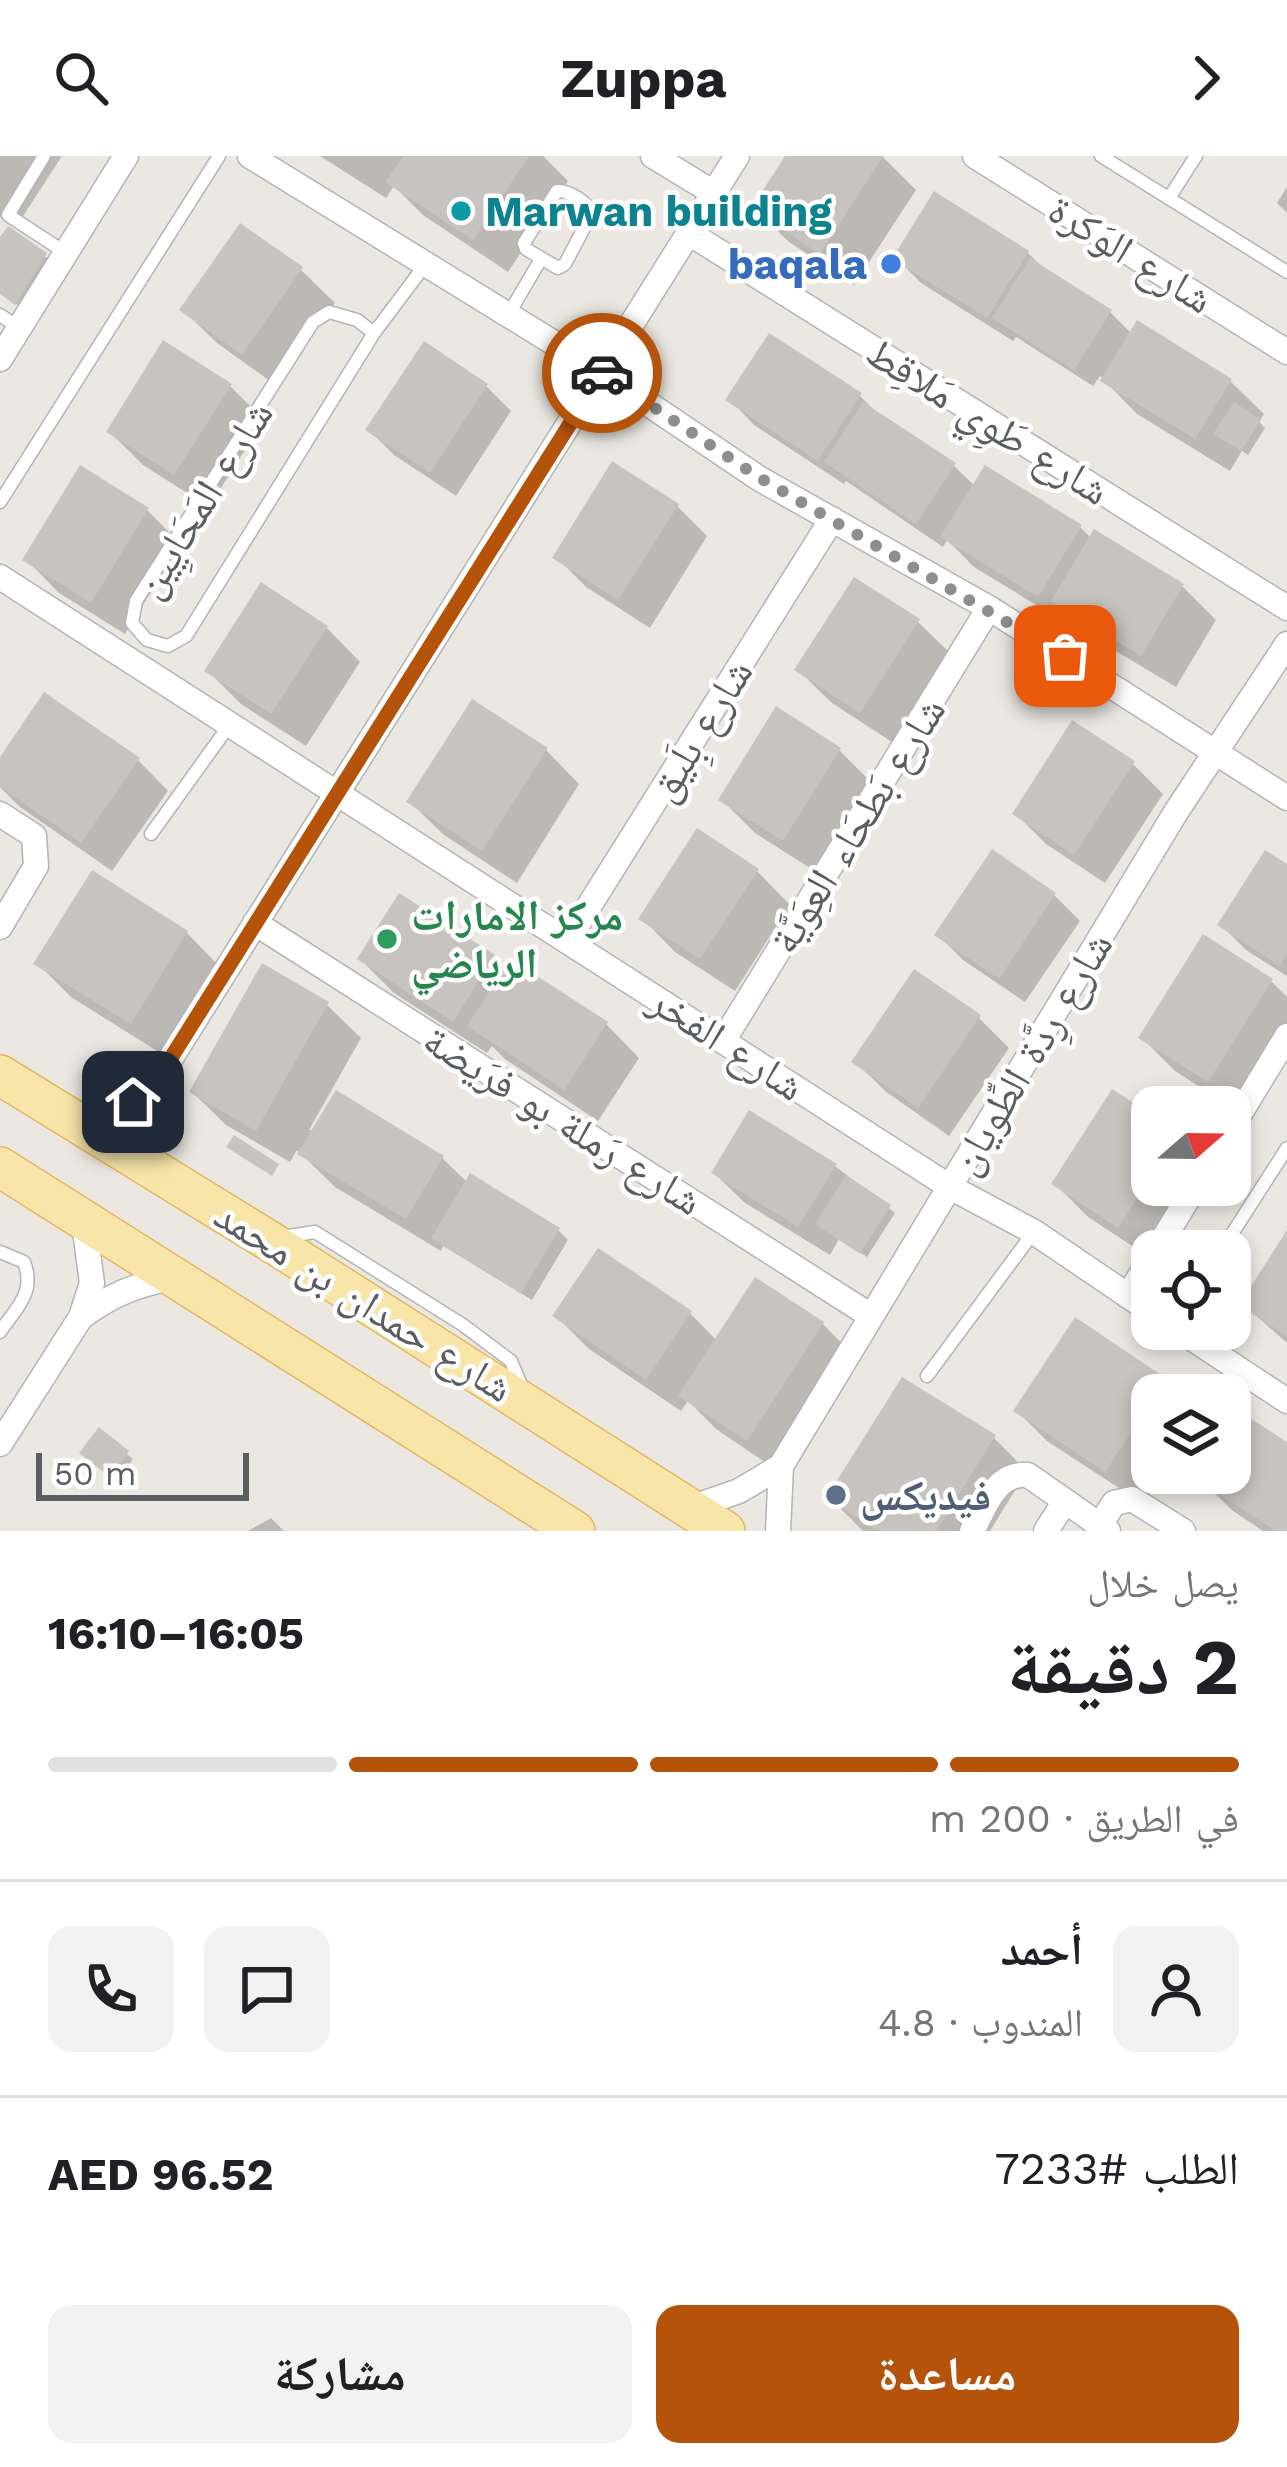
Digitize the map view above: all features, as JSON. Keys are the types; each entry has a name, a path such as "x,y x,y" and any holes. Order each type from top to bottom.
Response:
{"main road":[{"name":"شارع حمدان بن محمد","path":"0,1076 725,1531"},
{"name":"شارع حمدان بن محمد","path":"0,1167 575,1531"}],"street":[{"path":"0,359 10,322 66,253 126,156"},
{"path":"250,156 601,372 760,478 989,608 1287,798"},
{"path":"652,156 714,193"},
{"path":"73,1120 104,1115 152,1088 737,156"},
{"name":"شارع الوَكرة","path":"980,157 1287,352"},
{"name":"شارع طَوِي مَلاقِط","path":"688,233 1287,608"},
{"name":"شارع بِلَيق","path":"567,941 832,519"},
{"name":"شارع الفخر","path":"0,577 950,1187 1034,1232 1131,1299"},
{"name":"شارع بَطحَاء العِوَيَّة","path":"724,1040 989,608"},
{"name":"شارع رِدَّة الطِّويان","path":"778,1531 782,1466 1217,751 1287,644"},
{"path":"0,814 34,836 36,866 0,927"},
{"name":"شارع رَملة بو فرَيضة","path":"255,923 872,1316"},
{"path":"1251,1095 1287,1036"},
{"path":"152,1088 150,1145 160,1174"},
{"path":"0,1444 81,1317 92,1283 84,1223"},
{"path":"81,1317 109,1296 172,1279"},
{"path":"1128,1297 1131,1293"},
{"path":"1210,1350 1287,1401"},
{"path":"690,1508 739,1491 782,1466"},
{"path":"972,1531 996,1487 1010,1475 1028,1475 1104,1528 1114,1503 1132,1499 1183,1531"},
{"path":"1046,1531 1065,1501"}],"lane":[{"path":"44,156 8,214 66,253"},
{"path":"0,502 219,156"},
{"path":"1100,156 1287,272"},
{"path":"1169,198 1196,156"},
{"path":"566,191 587,205 591,218 562,267 542,259 526,250 525,239 554,194 566,191"},
{"path":"507,316 542,259"},
{"name":"شارع المَحَايِين","path":"374,333 357,320 329,312 314,322 136,601 132,623 147,640 168,646 186,635 374,333 425,265"},
{"path":"151,834 228,727"},
{"path":"1234,1230 1287,1148"},
{"path":"927,1376 1034,1232"},
{"path":"0,1252 25,1262 31,1278 27,1297 0,1332"}],"building":[{"name":"Marwan building","path":"403,156 529,156 473,240 385,182"},
{"path":"785,156 883,156 820,254 751,209"},
{"path":"934,191 1029,251 987,318 892,259"},
{"path":"240,223 303,267 242,355 179,310"},
{"path":"8,226 47,253 15,305 0,294 0,237"},
{"path":"1030,258 1112,310 1074,370 992,318"},
{"path":"1137,320 1232,379 1195,439 1100,381"},
{"path":"769,333 862,393 818,461 725,400"},
{"path":"163,340 232,384 174,475 106,432"},
{"path":"424,341 488,384 430,473 365,430"},
{"path":"863,402 956,463 916,524 824,462"},
{"path":"1234,402 1261,420 1241,451 1213,434"},
{"path":"612,461 679,504 618,600 552,558"},
{"path":"80,465 149,508 91,603 22,560"},
{"path":"985,465 1082,525 1038,597 940,537"},
{"path":"1094,529 1184,584 1141,656 1051,601"},
{"path":"854,577 920,619 860,713 794,670"},
{"path":"261,582 328,626 271,714 204,671"},
{"path":"44,692 140,758 81,843 0,787 0,757"},
{"path":"472,699 548,748 482,851 406,802"},
{"path":"776,706 841,748 783,841 718,800"},
{"path":"1072,720 1135,761 1074,855 1012,814"},
{"path":"697,828 759,869 700,959 638,919"},
{"path":"992,849 1056,893 999,979 934,935"},
{"path":"1265,850 1287,864 1287,954 1280,966 1217,925"},
{"path":"92,870 188,931 131,1024 33,964"},
{"path":"399,893 495,955 453,1022 357,959"},
{"path":"1203,934 1273,979 1208,1082 1138,1038"},
{"path":"511,959 608,1022 564,1090 467,1026"},
{"path":"262,963 329,1002 256,1131 189,1092"},
{"path":"914,969 981,1015 918,1108 851,1062"},
{"path":"1112,1089 1131,1101 1132,1206 1118,1228 1051,1184"},
{"path":"336,1090 444,1156 406,1219 297,1154"},
{"path":"749,1110 837,1164 798,1227 711,1173"},
{"path":"234,1135 279,1164 272,1176 226,1147"},
{"path":"470,1173 560,1228 521,1293 431,1238"},
{"path":"846,1175 891,1205 860,1254 815,1224"},
{"path":"1287,1230 1287,1336 1251,1313 1251,1286"},
{"path":"598,1248 692,1311 646,1380 552,1316"},
{"path":"755,1277 824,1322 747,1441 678,1396"},
{"path":"1075,1317 1160,1374 1131,1374 1131,1433 1105,1472 1013,1411"},
{"path":"902,1377 996,1435 936,1531 878,1531 826,1498"},
{"path":"1251,1419 1287,1442 1287,1531 1276,1531 1219,1494 1251,1494"},
{"path":"99,1427 129,1451 110,1477 79,1453"}],"way so far":[{"path":"602,373 760,478 1065,656"}],"place":[{"name":"Marwan building","path":"461,211"},
{"name":"baqala","path":"891,264"},
{"name":"مركز الامارات الرياضي","path":"387,939"},
{"name":"فيديكس","path":"836,1495"}],"route":[{"path":"133,1102 152,1088 602,373"}]}
